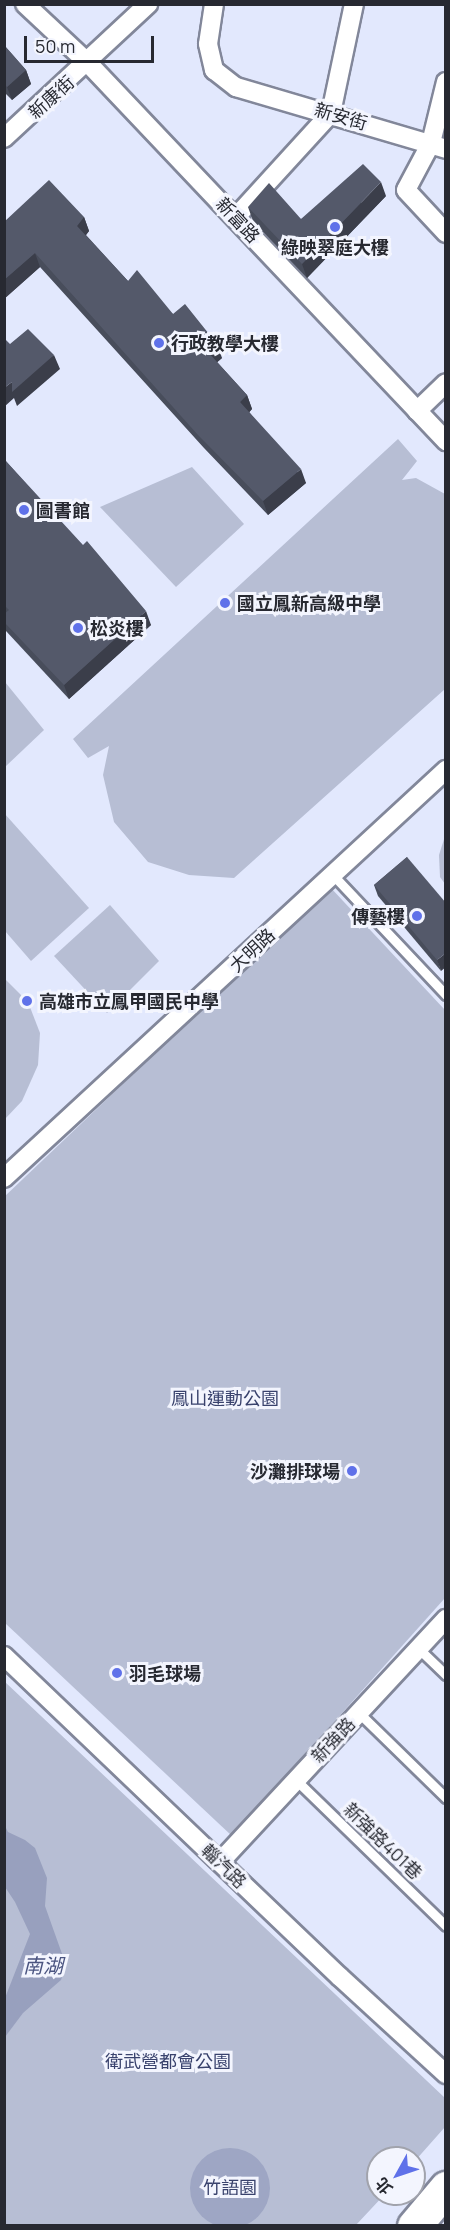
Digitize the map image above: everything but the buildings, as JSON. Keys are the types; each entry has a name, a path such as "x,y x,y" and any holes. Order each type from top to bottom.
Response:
{"highway":[{"path":"414,2226 446,2188"}],"street":[{"name":"新富路","path":"24,4 88,63 446,441"},
{"name":"新康街","path":"4,138 88,63 148,4"},
{"name":"新安街","path":"214,4 208,44 214,70 236,87 438,146"},
{"path":"236,217 331,113 354,4"},
{"path":"446,82 438,146 406,190 446,233"},
{"path":"417,411 446,383"},
{"name":"大明路","path":"4,1178 446,770"},
{"name":"新強路","path":"220,1862 446,1619"},
{"name":"輜汽路","path":"4,1656 446,2074"}],"lane":[{"path":"333,875 446,995"},
{"path":"418,1648 446,1676"},
{"path":"358,1712 446,1798"},
{"name":"新強路401巷","path":"296,1780 446,1926"}],"green space":[{"path":"398,439 417,461 402,480 416,478 445,494 445,689 234,878 189,875 148,862 114,822 103,775 109,746 88,758 73,739"},
{"path":"192,467 244,524 176,587 100,507"},
{"path":"5,682 44,730 4,767"},
{"path":"4,813 89,908 31,961 5,931"},
{"path":"445,836 445,884 440,877 439,855"},
{"name":"鳳山運動公園","path":"330,887 445,1010 445,1598 232,1836 5,1623 4,1197"},
{"path":"110,905 159,961 107,1013 54,956"},
{"path":"5,979 28,1002 40,1033 38,1065 22,1101 5,1119"},
{"name":"衛武營都會公園","path":"4,1681 445,2098 445,2127 426,2148 426,2146 366,2146 366,2206 374,2206 356,2225 5,2225"},
{"name":"竹語園","path":"222,2148 238,2148 259,2159 270,2180 270,2196 259,2217 238,2228 222,2228 208,2222 196,2210 190,2196 190,2180 196,2166 208,2154"}],"water":[{"name":"南湖","path":"4,1824 8,1832 35,1848 47,1878 45,1906 66,1965 61,1980 23,2013 5,2037 5,1998 30,1934 5,1887"}],"place":[{"name":"綠映翠庭大樓","path":"335,227"},
{"name":"行政教學大樓","path":"159,343"},
{"name":"圖書館","path":"24,510"},
{"name":"國立鳳新高級中學","path":"225,603"},
{"name":"松炎樓","path":"78,628"},
{"name":"傳藝樓","path":"417,916"},
{"name":"高雄市立鳳甲國民中學","path":"27,1001"},
{"name":"沙灘排球場","path":"352,1471"},
{"name":"羽毛球場","path":"117,1673"}]}
